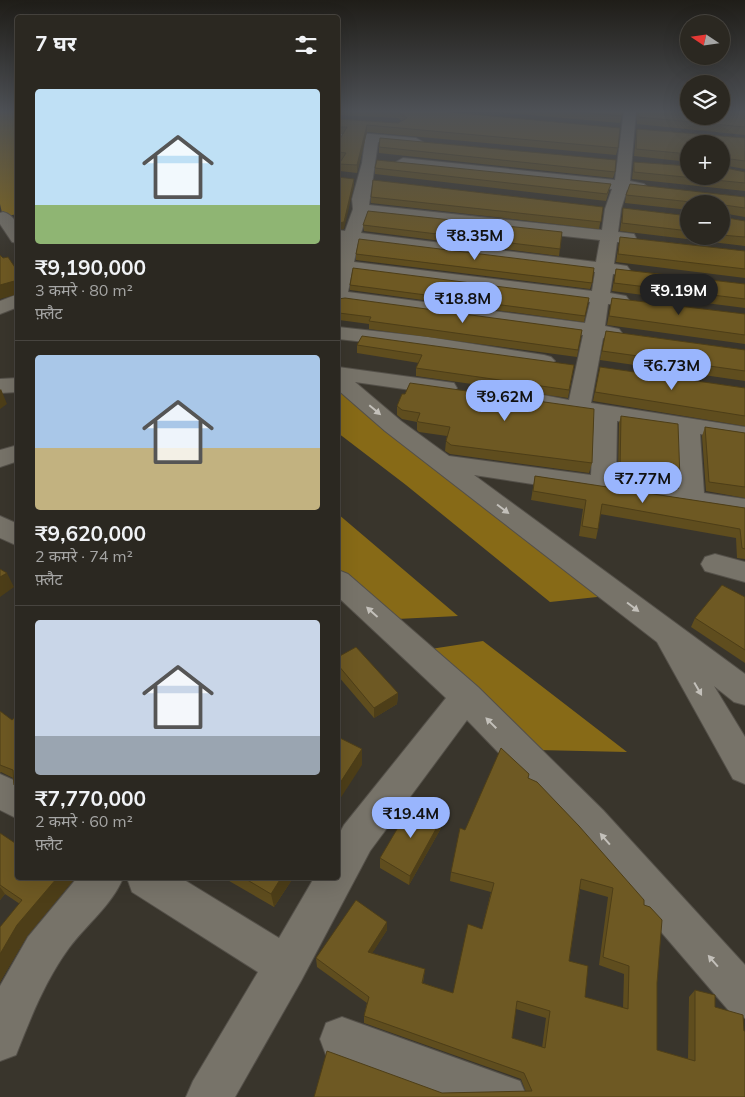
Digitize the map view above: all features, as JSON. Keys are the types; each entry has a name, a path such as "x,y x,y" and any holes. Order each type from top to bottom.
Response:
{"street":[{"path":"369,162 363,180 361,209 344,236 341,265 638,302"},
{"path":"401,162 650,188"},
{"path":"580,408 596,368 594,331 612,209 621,185 624,162"},
{"path":"346,178 382,183"},
{"path":"361,209 648,241"},
{"path":"5,213 15,232"},
{"path":"344,236 642,273"},
{"path":"340,298 632,336"},
{"path":"0,308 15,301"},
{"path":"340,333 428,343 596,368"},
{"path":"340,373 463,391"},
{"path":"340,381 442,463 745,692"},
{"path":"0,386 15,386"},
{"path":"521,399 745,434"},
{"path":"603,485 606,412"},
{"path":"688,425 692,500"},
{"path":"0,459 15,453"},
{"path":"442,463 518,472 745,508"},
{"path":"0,525 15,535"},
{"path":"716,564 745,572"},
{"path":"340,583 466,697 590,822 745,997"},
{"path":"665,632 745,768"},
{"path":"340,869 357,838 466,697"},
{"path":"0,790 15,800"},
{"path":"0,1039 20,990 44,946 73,909 102,880"},
{"path":"149,880 286,966"},
{"path":"209,1097 334,880"},
{"path":"342,1039 504,1097"}],"shaded area":[{"path":"0,162 15,162 15,214 3,217 0,204"},
{"path":"340,381 442,463 616,595 550,602 406,485 340,435"},
{"path":"340,516 458,616 397,619 340,570"},
{"path":"483,641 627,752 537,750 424,650"}],"building":[{"path":"340,162 358,162 357,165 340,164"},
{"path":"376,162 398,162 611,184 607,194 375,168"},
{"path":"522,162 616,162 615,172"},
{"path":"634,162 680,165 680,177 634,172"},
{"path":"730,169 745,172 745,183 730,182"},
{"path":"340,177 354,179 344,222 340,223"},
{"path":"373,180 603,207 601,222 371,197"},
{"path":"630,184 727,195 680,195 680,201 626,195"},
{"path":"730,195 745,197 745,208 730,206"},
{"path":"623,208 680,215 680,230 622,223"},
{"path":"368,211 562,232 560,249 363,225"},
{"path":"730,218 745,221 745,237 730,236"},
{"path":"620,237 745,251 745,269 618,254"},
{"path":"359,239 594,268 592,283 356,254"},
{"path":"0,255 3,258 8,257 15,268 15,281 0,285"},
{"path":"353,268 589,298 585,316 350,285"},
{"path":"616,269 745,284 745,299 614,283"},
{"path":"612,298 745,314 745,335 609,316"},
{"path":"340,299 582,330 578,350 369,321 371,317 340,313"},
{"path":"606,331 745,350 745,371 602,351"},
{"path":"362,336 574,365 569,390 416,368 422,355 357,345"},
{"path":"600,367 745,388 745,416 595,392"},
{"path":"410,383 594,409 592,463 451,445 446,441 450,427 419,422 417,421 420,413 402,410 397,406 402,394 405,394"},
{"path":"621,416 678,424 680,479 620,470"},
{"path":"705,427 745,433 745,487 709,482"},
{"path":"535,476 745,508 745,549 742,548 740,529 602,504 598,529 582,526 586,500 533,491"},
{"path":"0,569 7,573 0,577"},
{"path":"722,585 745,597 745,650 695,618"},
{"path":"356,647 398,693 374,708 340,667 340,656"},
{"path":"0,711 12,720 15,718 15,786 13,770 0,765"},
{"path":"340,738 362,749 340,783"},
{"path":"501,748 529,774 528,778 537,782 579,826 644,900 644,905 650,907 662,920 657,983 657,1050 695,1061 695,990 715,995 715,1007 743,1015 745,1031 745,1097 314,1097 327,1051 442,1093 532,1091 524,1073 364,1016 369,997 316,958 356,900 387,922 368,952 425,969 422,983 453,993 468,924 482,929 494,883 451,872 460,828 465,830","holes":["581,879 613,888 603,957 629,966 628,1009 585,997 588,966 569,961","517,1001 550,1011 545,1048 512,1038"]},
{"path":"413,802 442,818 410,876 380,858"},
{"path":"0,833 15,843 15,880 55,880 17,925 0,954 0,927 22,900 0,885"},
{"path":"247,880 280,880 271,894"}]}
